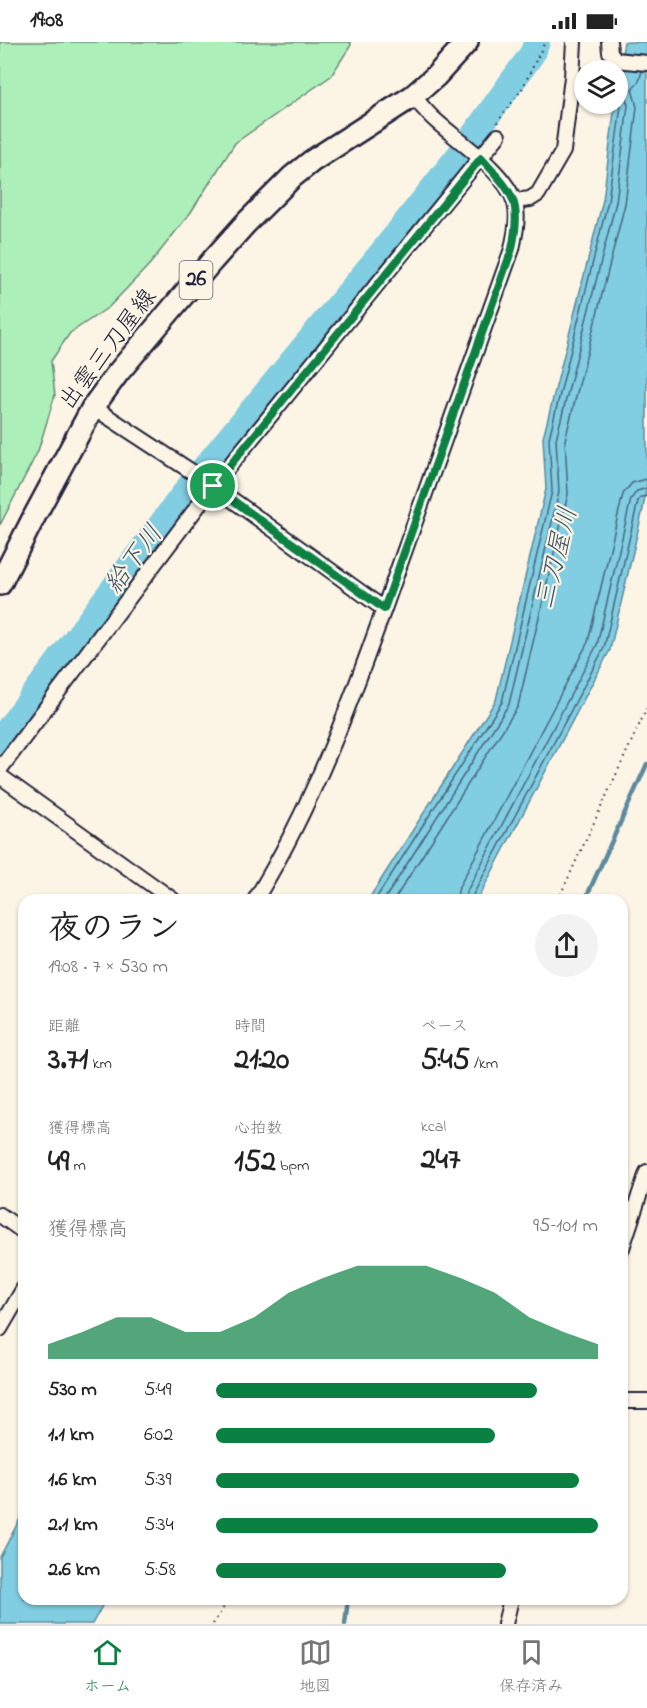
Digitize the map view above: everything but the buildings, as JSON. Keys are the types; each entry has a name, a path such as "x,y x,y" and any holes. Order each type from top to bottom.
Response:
{"main road":[{"name":"出雲三刀屋線","path":"0,584 93,407 117,374 191,286 270,198 312,161 413,96 436,76 467,42"}],"street":[{"path":"515,201 530,199 538,194 563,151 574,42"},
{"path":"609,42 611,55 619,62 647,63"},
{"path":"258,894 290,837 335,740 512,249 516,225 515,201 510,190 479,156 435,120 413,96"},
{"path":"0,769 211,484 494,140"},
{"path":"93,407 211,484 384,609"},
{"path":"0,776 165,894"},
{"path":"628,1230 647,1172"},
{"path":"0,1215 18,1228"},
{"path":"0,1329 18,1298"},
{"path":"628,1401 647,1401"},
{"path":"505,1624 510,1605"}],"path":[{"path":"494,140 490,136 495,126 522,89 545,42"},
{"path":"561,894 647,708"},
{"path":"213,1624 225,1605"}],"green space":[{"path":"0,42 350,42 351,45 331,76 235,143 191,212 150,264 109,307 70,333 51,361 55,395 38,451 0,525"}],"water":[{"name":"三刀屋川","path":"624,42 647,42 647,483 610,650 480,894 372,894 496,700 546,489 543,438 603,200 614,114 628,114 628,60 621,60"},
{"path":"18,1522 18,1605 103,1605 92,1624 0,1624 0,1557"}],"waterway":[{"name":"給下川","path":"0,740 192,483 460,154 532,54 537,42"},
{"path":"588,894 647,764"},
{"path":"345,1624 347,1605"}],"route":[{"path":"481,158 510,190 515,201 517,213 512,249 384,609 213,486 481,158"}]}
